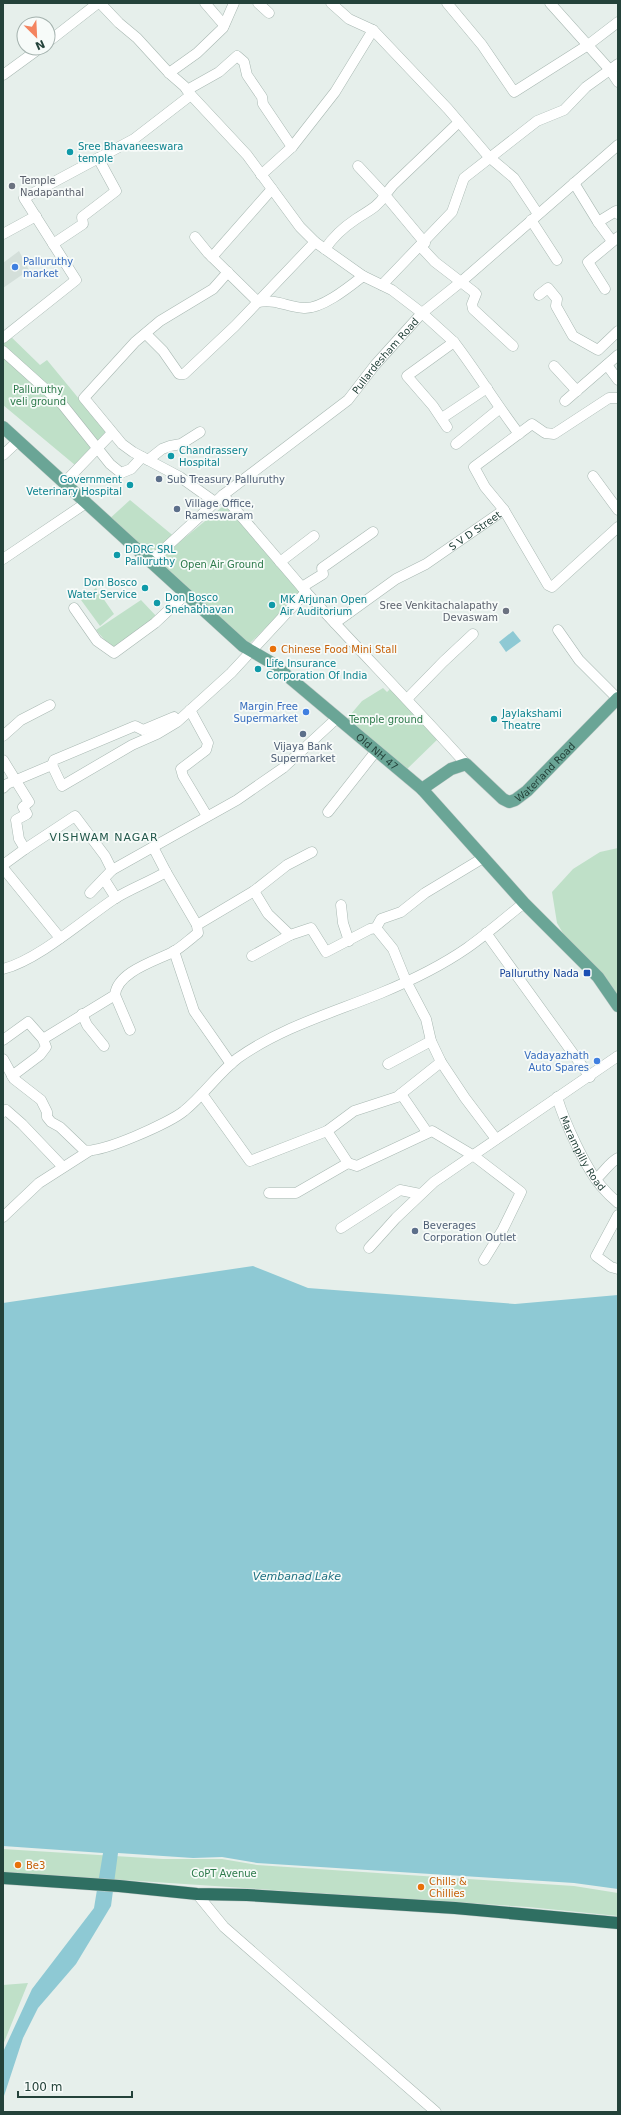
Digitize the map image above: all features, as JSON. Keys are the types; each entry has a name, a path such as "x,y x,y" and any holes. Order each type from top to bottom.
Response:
{"highway":[{"path":"3,1878 119,1886 197,1894 247,1895 455,1908 618,1923"}],"main road":[{"name":"Old NH 47","path":"3,427 244,646 272,663 422,789 524,902 598,977 618,1006"},
{"name":"Waterland Road","path":"466,764 503,799 508,802 515,800 527,791 618,698"},
{"path":"422,789 451,769 466,764"}],"street":[{"path":"56,36 99,3 137,38 247,155 300,227 315,242 363,276 392,290 422,313 454,342 487,388 499,409 519,434"},
{"path":"205,3 224,25"},
{"path":"169,73 197,53 224,25 234,3"},
{"path":"258,3 269,13"},
{"path":"331,3 349,20 373,30 448,109 489,157 514,178 557,260"},
{"path":"446,3 482,45 514,92 588,45 618,22"},
{"path":"550,3 588,45 614,67 618,82"},
{"path":"261,174 292,147 335,92 373,30"},
{"path":"3,75 29,56"},
{"path":"3,338 76,280 24,198 134,139 189,92 219,72 237,56 244,62 247,75 262,97 263,104 292,147"},
{"path":"382,285 423,245 452,212 464,178 537,121 564,110 586,87 614,67"},
{"path":"325,249 333,238 355,220 378,205 392,185 459,122"},
{"name":"Pullardesham Road","path":"150,562 214,502 348,400 375,365 422,313 462,281 618,145"},
{"path":"53,244 83,224 82,217 116,192 98,158"},
{"path":"358,166 386,195 435,262 462,281 476,294 472,304 473,310 513,346"},
{"path":"574,183 598,222 615,239 588,262 605,289"},
{"path":"212,257 272,189"},
{"path":"598,222 616,211 618,214"},
{"path":"3,234 36,216"},
{"path":"195,237 212,257 258,302"},
{"path":"146,334 163,351 179,374 184,374 258,302 315,242"},
{"path":"214,502 180,478 122,444 84,398 135,342 146,334 160,320 213,289 228,272"},
{"path":"258,302 271,300 304,308 318,306 363,276"},
{"path":"539,295 548,288 550,289 557,299 556,306 573,336 598,350 618,330"},
{"path":"454,342 407,376 444,423 487,388"},
{"path":"3,351 62,404 98,448 121,473 131,469 145,458 162,449 181,444 200,432"},
{"path":"565,401 618,355"},
{"path":"607,365 618,380"},
{"path":"554,366 577,391"},
{"path":"504,510 485,487 474,467 532,424 549,434 554,434 609,398 618,398"},
{"path":"456,444 499,409"},
{"path":"64,483 112,433"},
{"path":"3,455 18,441"},
{"path":"593,476 618,510"},
{"path":"223,495 304,590 355,646 408,699 466,764"},
{"path":"3,560 86,503"},
{"name":"S V D Street","path":"335,623 396,579 426,564 504,510 548,585 552,587 618,527"},
{"path":"52,765 62,786 132,745 157,734 177,722 231,673 304,590 323,574 322,568 373,532"},
{"path":"280,562 314,536"},
{"path":"74,608 98,641 114,653 155,623 186,594"},
{"path":"558,630 580,660 618,698"},
{"path":"408,699 443,662 473,634"},
{"path":"3,736 21,720 50,705"},
{"path":"190,710 208,743 206,750 181,769 183,776 207,816"},
{"path":"3,788 15,781 52,765 54,760 135,726 143,730 174,717 177,722"},
{"path":"90,893 112,870 237,800 283,768 337,718"},
{"path":"328,812 376,751"},
{"path":"3,760 29,802 23,807 26,814 16,820 19,839 25,849"},
{"path":"3,865 75,816 105,856 112,870"},
{"path":"130,1030 115,995 117,986 125,977 174,951 198,934 197,925 153,847"},
{"path":"197,925 254,891 287,866 312,852"},
{"path":"376,928 381,919 401,912 424,893 483,858"},
{"path":"3,868 60,938"},
{"path":"3,970 15,966 60,938 116,898 166,872"},
{"path":"104,879 116,898"},
{"path":"254,891 268,914 290,935"},
{"path":"3,1217 39,1183 89,1151 101,1149 157,1126 183,1112 231,1064 258,1044 303,1022 382,993 406,981 467,948 524,902"},
{"path":"341,905 343,923 349,941"},
{"path":"252,956 290,935 311,928 326,952 370,929 376,928"},
{"path":"376,928 392,949 406,981 426,1019 431,1041 441,1062 496,1140"},
{"path":"486,933 590,1077"},
{"path":"174,951 194,1011 231,1064"},
{"path":"43,1039 115,995"},
{"path":"82,1014 87,1025 104,1046"},
{"path":"3,1040 28,1022 43,1039 46,1047 40,1055 12,1076"},
{"path":"388,1064 431,1041"},
{"path":"369,1248 420,1194 434,1182 590,1077 618,1056"},
{"path":"3,1059 12,1076 41,1100 47,1112 47,1117 51,1122 60,1127 81,1147 89,1151"},
{"path":"202,1094 250,1161 327,1131 354,1111 401,1094 441,1062"},
{"path":"401,1094 427,1132"},
{"name":"Marampilly Road","path":"557,1098 563,1118 596,1179 618,1203"},
{"path":"3,1112 6,1110 22,1124 63,1167"},
{"path":"327,1131 348,1163 357,1166 432,1130 474,1156 521,1192 503,1229 484,1260"},
{"path":"596,1179 618,1158"},
{"path":"269,1193 296,1192 348,1163"},
{"path":"341,1228 400,1190 420,1194"},
{"path":"618,1215 596,1256 611,1267 618,1269"},
{"path":"197,1894 224,1927 436,2112"}],"shaded area":[{"name":"Palluruthy market","path":"19,251 29,270 3,288 3,263"}],"green space":[{"name":"Palluruthy veli ground","path":"3,329 40,365 47,360 108,434 75,465 3,405"},
{"path":"130,500 176,538 151,560 107,521"},
{"name":"Open Air Ground","path":"227,503 302,592 247,646 154,563"},
{"path":"96,588 114,614 100,626 81,600"},
{"path":"141,600 158,618 114,651 96,630"},
{"name":"Temple ground","path":"392,687 442,735 404,772 345,721 362,701 383,688 387,692"},
{"path":"618,848 618,1007 574,952 557,923 552,892 573,869 600,852"},
{"name":"CoPT Avenue","path":"3,1849 163,1859 222,1859 257,1865 574,1886 618,1893 618,1916 528,1907 3,1872"},
{"path":"28,1983 3,2045 3,1985"}],"water":[{"path":"513,631 521,641 506,652 499,642"},
{"name":"Vembanad Lake","path":"253,1266 308,1288 515,1304 618,1295 618,1889 574,1883 257,1863 222,1857 193,1858 118,1853 111,1906 76,1964 38,2008 23,2038 3,2099 3,2052 32,1989 94,1908 103,1853 3,1846 3,1303"}],"place":[{"name":"Sree Bhavaneeswara temple","path":"70,152"},
{"name":"Temple Nadapanthal","path":"12,186"},
{"name":"Palluruthy market","path":"15,267"},
{"name":"Chandrassery Hospital","path":"171,456"},
{"name":"Sub Treasury Palluruthy","path":"159,479"},
{"name":"Government Veterinary Hospital","path":"130,485"},
{"name":"Village Office, Rameswaram","path":"177,509"},
{"name":"DDRC SRL Palluruthy","path":"117,555"},
{"name":"Don Bosco Water Service","path":"145,588"},
{"name":"Don Bosco Snehabhavan","path":"157,603"},
{"name":"MK Arjunan Open Air Auditorium","path":"272,605"},
{"name":"Sree Venkitachalapathy Devaswam","path":"506,611"},
{"name":"Chinese Food Mini Stall","path":"273,649"},
{"name":"Life Insurance Corporation Of India","path":"258,669"},
{"name":"Margin Free Supermarket","path":"306,712"},
{"name":"Jaylakshami Theatre","path":"494,719"},
{"name":"Vijaya Bank Supermarket","path":"303,734"},
{"name":"Palluruthy Nada","path":"587,973"},
{"name":"Vadayazhath Auto Spares","path":"597,1061"},
{"name":"Beverages Corporation Outlet","path":"415,1231"},
{"name":"Be3","path":"18,1865"},
{"name":"Chills & Chillies","path":"421,1887"}],"district":[{"name":"VISHWAM NAGAR","path":"104,837"}]}
